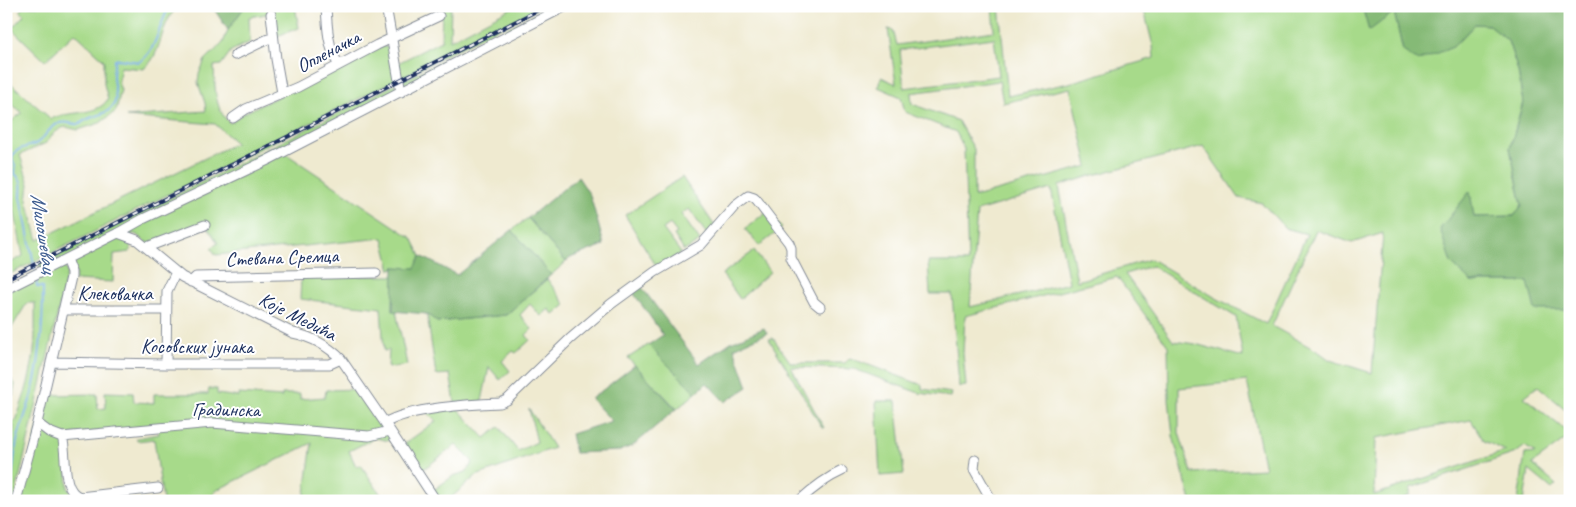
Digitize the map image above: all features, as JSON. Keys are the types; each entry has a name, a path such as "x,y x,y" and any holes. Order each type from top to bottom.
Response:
{"street":[{"path":"326,6 333,56 339,65"},
{"path":"386,6 401,92"},
{"path":"6,289 268,160 566,6"},
{"path":"270,14 282,93"},
{"name":"Опленачка","path":"233,118 377,45 439,16"},
{"path":"235,54 268,39 273,39"},
{"name":"Градинска","path":"62,437 212,423 370,436 388,427 396,418 422,411 504,401 513,395 584,328 646,278 701,245 735,206 748,196 757,201 789,242 791,258 814,302 820,307"},
{"path":"147,247 205,224"},
{"name":"Које Медића","path":"118,233 130,236 147,247 176,272 191,282 293,333 320,342 341,359 436,501"},
{"path":"16,501 37,423 71,277 66,259"},
{"path":"166,364 167,291 176,272"},
{"name":"Стевана Сремца","path":"191,282 196,277 376,272"},
{"name":"Клековачка","path":"63,310 166,310"},
{"name":"Косовских јунака","path":"51,362 330,364 341,359"},
{"path":"37,423 49,432 62,437 69,488 75,496 158,488"},
{"path":"975,460 974,469 992,501"},
{"path":"799,501 815,488 842,471"}],"green space":[{"path":"24,6 106,6 110,10 113,6 179,6 169,18 156,53 144,69 121,67 118,82 121,90 116,111 100,123 78,130 62,128 54,133 46,143 20,155 29,184 27,201 38,240 236,143 215,124 126,117 206,111 198,83 199,74 205,60 223,43 228,30 245,6 295,6 299,28 274,37 272,13 249,17 250,42 231,51 221,65 214,66 218,104 225,118 230,123 242,114 383,46 388,48 396,80 6,276 6,265 23,256 6,166 6,125 22,113 6,99 6,79 51,119 58,116 90,111 103,105 108,99 104,84 104,60 75,33 45,61 12,29 6,35 6,22 12,28 24,15 20,11"},
{"path":"212,6 245,6 228,30"},
{"path":"446,6 451,6 450,40 515,6 542,6 401,78 398,63 441,41 442,9"},
{"path":"551,6 560,6 405,84 402,81"},
{"path":"992,6 999,6 1008,96 1069,83 1154,58 1153,46 1143,6 1362,6 1369,30 1394,11 1403,51 1453,47 1475,24 1489,25 1508,41 1518,71 1523,102 1510,148 1522,205 1514,216 1473,217 1470,192 1471,282 1529,282 1570,309 1570,413 1538,386 1524,397 1570,434 1565,440 1532,464 1556,485 1552,489 1529,470 1524,501 1518,501 1525,454 1535,453 1525,446 1516,453 1410,488 1410,495 1398,501 1191,501 1173,436 1169,399 1168,346 1117,277 965,316 963,353 966,386 959,387 952,294 930,294 928,262 968,262 964,149 956,132 905,112 901,97 878,87 881,77 896,84 888,29 893,30 897,45 994,31","holes":["994,38 999,76 904,88 900,50","999,81 1003,103 1070,88 1088,166 974,197 974,149 958,121 912,104 911,93","1203,146 1239,198 1262,203 1285,228 1307,234 1266,324 1216,298 1151,259 1077,281 1059,186","1051,189 1069,283 970,307 977,211","1316,230 1352,243 1383,233 1372,373 1330,360 1272,326","1152,266 1236,317 1243,357 1195,344 1173,341 1125,274","1247,381 1265,469 1192,473 1179,433 1179,388","1471,420 1484,441 1506,451 1374,495 1376,438"]},
{"path":"1362,6 1570,6 1570,310 1535,310 1528,282 1471,282 1451,263 1440,229 1470,191 1474,217 1514,216 1522,205 1510,148 1523,103 1518,71 1508,41 1489,25 1475,24 1453,47 1418,61 1403,51 1394,12 1369,31"},
{"path":"396,84 397,90 279,149 412,238 421,256 415,269 394,267 391,270 383,238 216,255 211,248 218,243 206,225 151,247 132,233 130,252 114,254 113,282 75,280 76,274 72,260 40,269 39,264"},
{"path":"578,177 590,195 604,245 570,258 566,262 528,218"},
{"path":"682,177 716,228 708,236 689,209 681,214 700,241 684,251 674,235 677,233 670,224 663,229 681,253 658,269 625,215"},
{"path":"767,211 782,228 759,246 745,229"},
{"path":"528,218 566,262 551,275 512,230"},
{"path":"512,230 551,275 506,315 437,322 427,314 393,311 394,267 415,268 421,256 457,275"},
{"path":"754,251 770,272 740,299 722,274"},
{"path":"59,267 66,269 67,273 14,501 6,501 6,468 14,426 6,426 6,422 16,421 28,382 33,361 35,303 27,303 6,337 6,292"},
{"path":"394,276 393,310 396,311 407,365 388,368 389,350 384,351 381,308 300,299 301,278"},
{"path":"547,279 566,305 554,315 549,309 541,316 530,304 520,315 532,329 526,335 530,340 516,353 513,351 502,361 510,371 500,380 489,367 482,401 455,403 450,374 436,375 427,314 437,322 506,315"},
{"path":"640,285 699,364 731,342 764,328 767,333 734,348 748,387 725,402 707,383 696,393 648,345 663,335 632,291"},
{"path":"6,337 8,375 15,384 13,397 6,389"},
{"path":"773,338 791,363 845,363 850,358 922,385 922,389 952,393 951,397 919,393 854,369 791,367 823,429 769,339"},
{"path":"648,345 696,393 677,409 628,358"},
{"path":"635,365 676,409 634,445 620,451 575,453 571,434 612,421 591,399"},
{"path":"209,389 217,389 217,394 239,397 239,394 282,397 282,394 300,394 300,399 325,397 326,390 360,389 395,442 375,438 349,451 356,466 361,465 385,501 304,501 312,443 217,490 207,501 163,501 154,439 137,441 137,438 159,434 157,425 65,435 68,489 80,501 20,501 46,395 97,394 98,409 106,408 105,392 133,393 134,402 154,403 154,394 208,394"},
{"path":"876,401 896,401 904,474 880,476"},
{"path":"457,408 485,438 499,427 518,451 537,442 529,409 554,448 476,476 447,501 440,501 432,491 453,476 466,472 473,462 456,445 421,471 403,445 436,421 426,411"}],"waterway":[{"name":"Милошевац","path":"35,270 21,197 21,184 20,179 15,174 13,155 15,152 37,143 57,124 65,122 80,124 109,110 116,99 113,76 115,60 139,62 145,57 154,44 170,6"},
{"name":"Милошевац","path":"7,501 17,441 32,393 39,354 43,287 37,287 36,278"}],"railway":[{"path":"6,279 546,6"}]}
